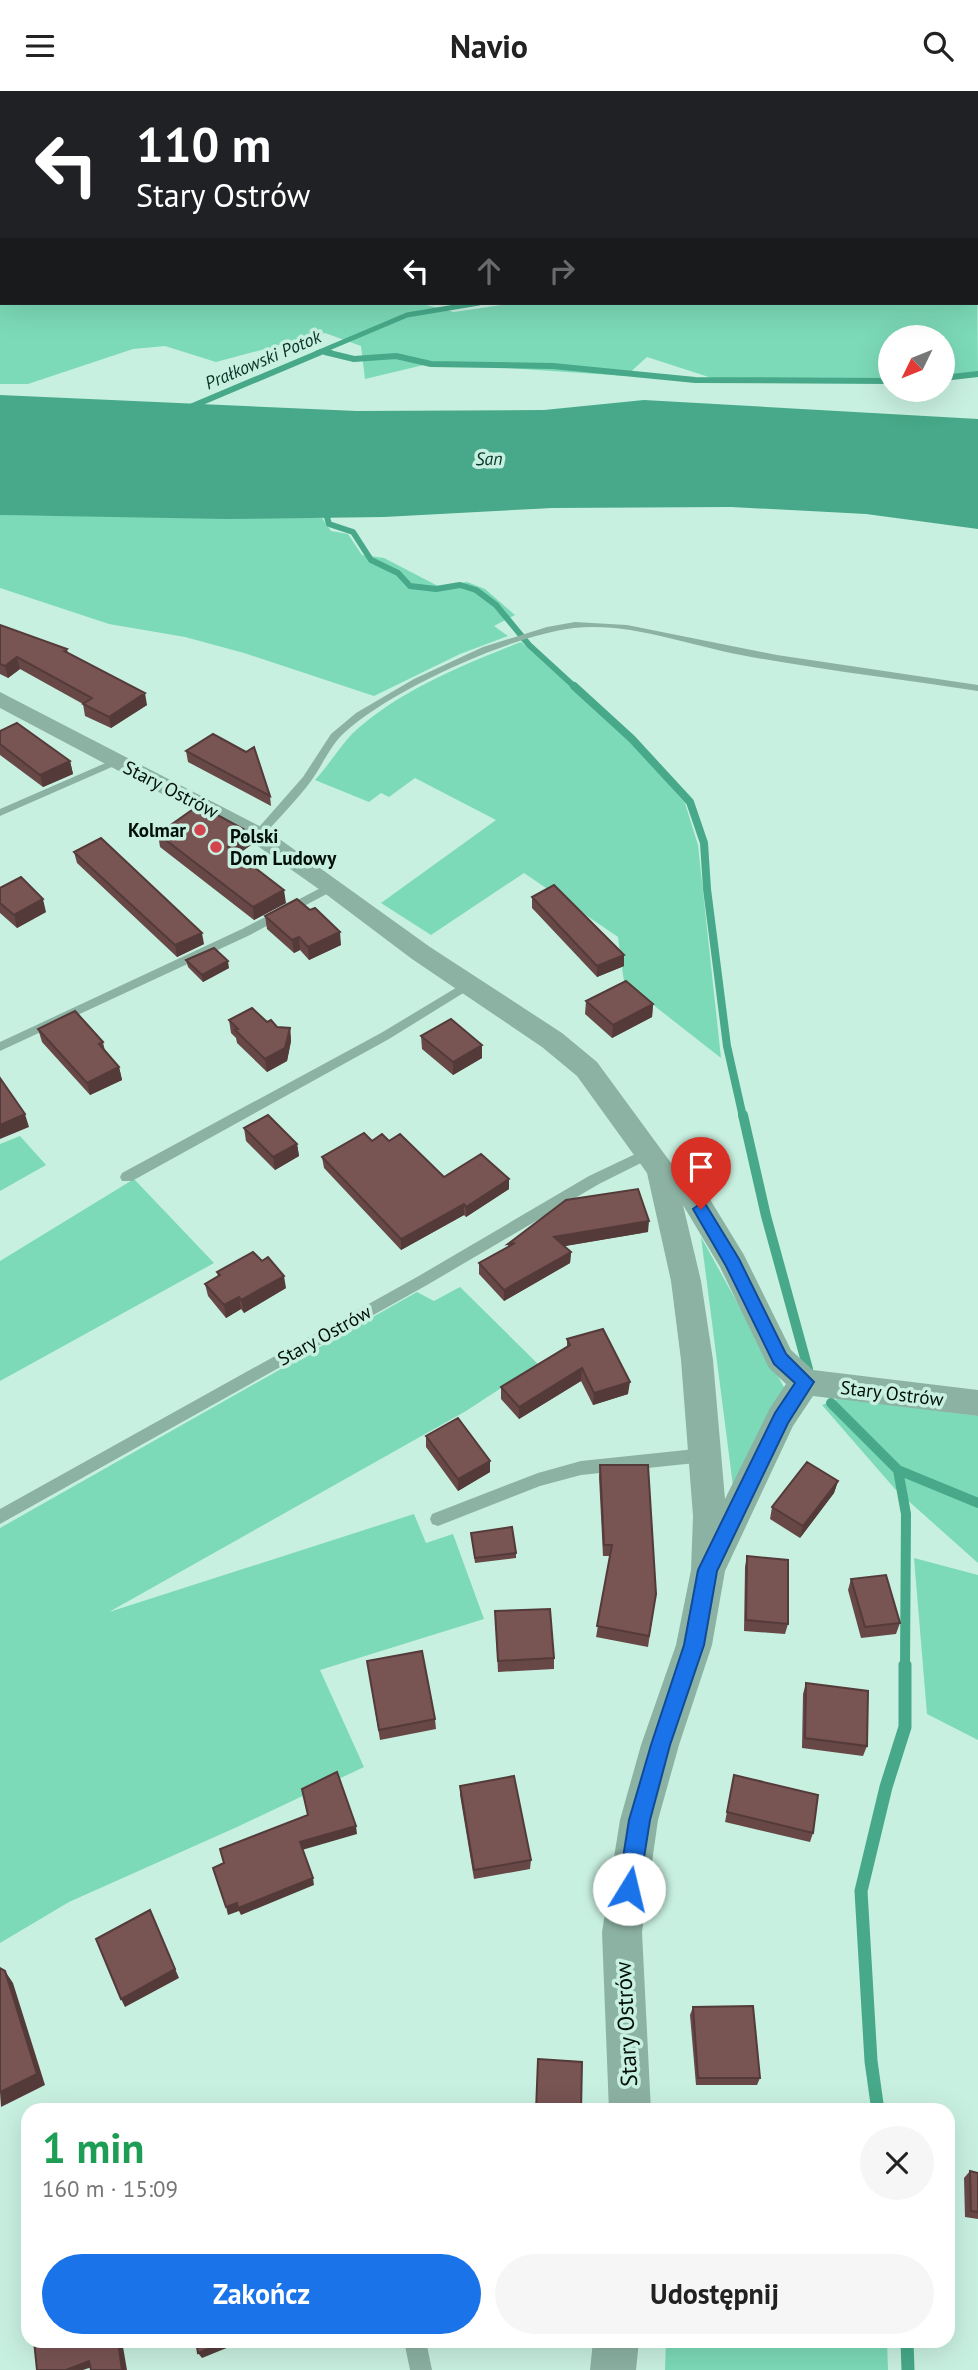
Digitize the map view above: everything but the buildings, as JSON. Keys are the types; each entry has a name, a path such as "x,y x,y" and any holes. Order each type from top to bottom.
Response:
{"street":[{"name":"Stary Ostrów","path":"0,699 258,835 332,885 421,953 552,1040 587,1069 654,1162 690,1191 733,1263 780,1359 806,1382 978,1403"},
{"name":"Stary Ostrów","path":"630,2103 622,1931 639,1820 660,1745 694,1645 708,1570 710,1516 697,1360 686,1281 654,1162"},
{"name":"Stary Ostrów","path":"708,1570 781,1418 806,1382"},
{"path":"613,2370 615,2348"}],"lane":[{"path":"258,835 304,782 338,732 365,711 408,685 513,641 571,625 609,624 640,628 711,646 978,688"},
{"name":"Stary Ostrów","path":"0,813 117,761"},
{"path":"0,1047 246,932 332,885"},
{"path":"127,1177 385,1036 469,984"},
{"name":"Stary Ostrów","path":"0,1517 422,1281 594,1180 654,1162"},
{"path":"438,1519 538,1480 581,1468 706,1455"},
{"path":"416,2348 421,2370"}],"shaded area":[{"path":"0,305 426,305 454,312 501,305 977,305 978,377 956,378 956,325 878,325 878,379 718,380 647,357 626,376 432,363 365,379 361,346 325,333 216,362 165,346 133,349 28,384 0,384"},
{"path":"0,515 322,518 331,531 348,534 362,555 384,558 438,586 467,582 485,589 515,615 494,626 508,636 460,654 374,696 244,653 185,637 109,624 0,588"},
{"path":"521,642 629,740 685,803 698,845 721,1058 624,982 618,937 524,873 431,935 381,903 496,820 415,778 389,797 381,793 369,802 315,780 352,734 390,705 454,670"},
{"path":"20,1136 46,1165 0,1191 0,1144"},
{"path":"134,1179 214,1263 0,1381 0,1261"},
{"path":"701,1237 785,1389 733,1486"},
{"path":"460,1287 538,1364 466,1411 109,1612 414,1514 426,1543 453,1534 484,1619 320,1670 364,1767 69,1902 0,1943 0,1528 417,1292 434,1301"},
{"path":"840,1398 978,1416 978,1563 895,1489 822,1405"},
{"path":"914,1558 978,1575 978,1740 927,1714"},
{"path":"666,2348 887,2348 888,2370 665,2370"}],"water":[{"name":"San","path":"0,395 357,411 544,410 644,400 978,419 978,529 866,514 731,507 552,508 384,517 227,519 0,515"}],"waterway":[{"name":"Prałkowski Potok","path":"317,353 407,315 467,305"},
{"name":"Prałkowski Potok","path":"323,351 332,353"},
{"name":"Prałkowski Potok","path":"188,408 321,352"},
{"path":"325,352 354,359 396,356 431,364 553,366 695,380 878,381"},
{"path":"956,377 978,374"},
{"path":"336,510 327,517 329,524 353,532 371,560 398,573 410,586 436,589 460,585 476,590 496,605 529,645 576,688"},
{"path":"574,686 632,739 690,802 704,843 707,889 727,1046 743,1117"},
{"path":"743,1115 766,1216 808,1369"},
{"path":"831,1403 898,1470"},
{"path":"898,1470 978,1503"},
{"path":"898,1470 906,1514 905,1667"},
{"path":"877,2103 871,2061 861,1891 886,1787 905,1727 905,1667"},
{"path":"907,2348 908,2370"}],"place":[{"name":"Kolmar","path":"200,830"},
{"name":"Polski Dom Ludowy","path":"216,847"}],"route":[{"path":"629,1889 639,1820 660,1745 694,1645 708,1570 781,1418 806,1382 780,1359 733,1263 701,1209"}]}
